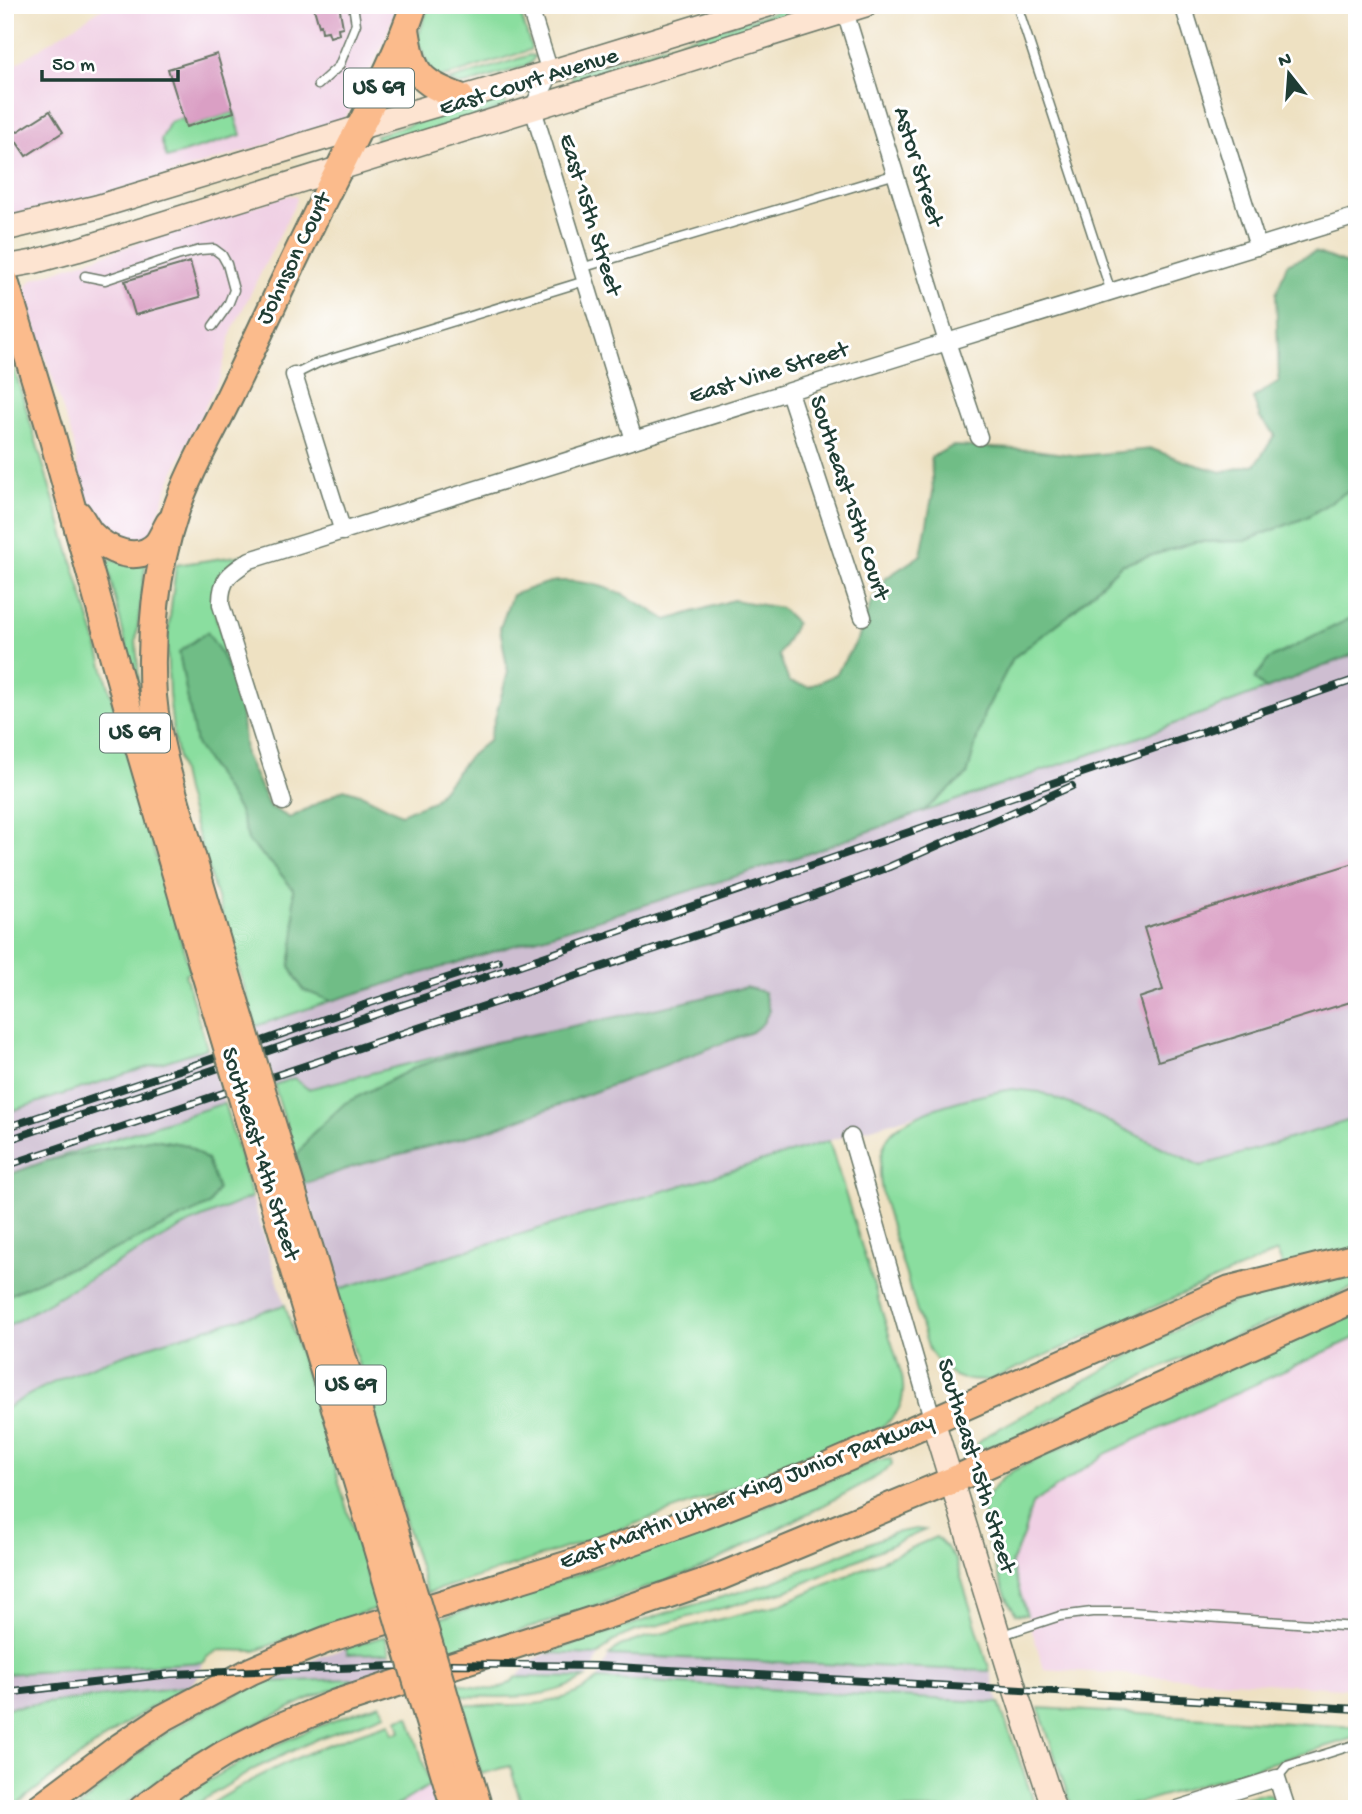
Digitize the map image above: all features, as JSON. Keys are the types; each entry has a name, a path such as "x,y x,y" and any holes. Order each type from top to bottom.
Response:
{"main road":[{"path":"410,17 410,58 430,85 460,97"},
{"name":"Johnson Court","path":"175,513 197,459 361,127 410,17"},
{"name":"US 69","path":"5,281 68,498"},
{"path":"68,498 90,533 105,545 126,555 142,554 157,544 175,513"},
{"name":"Southeast 14th Street","path":"68,498 479,1809"},
{"name":"Southeast 14th Street","path":"175,513 155,607 152,652 153,697 160,742 213,964 455,1809"},
{"name":"East Martin Luther King Junior Parkway","path":"37,1809 163,1718 274,1661 331,1638 576,1562 703,1516 817,1471 1230,1289 1357,1257"},
{"path":"142,1809 224,1754 267,1732 336,1703 719,1577 951,1481 1357,1298"}],"street":[{"path":"529,5 550,72"},
{"name":"East Court Avenue","path":"5,229 97,207 768,5"},
{"path":"1183,5 1258,247"},
{"name":"East Court Avenue","path":"5,267 77,250 851,7"},
{"name":"Astor Street","path":"851,7 896,174 979,437"},
{"name":"East 15th Street","path":"550,72 533,109 634,440"},
{"name":"East Vine Street","path":"283,802 221,605 220,593 225,580 250,560 1357,216"},
{"path":"294,375 343,532"},
{"name":"Southeast 15th Court","path":"789,392 863,618"},
{"name":"Southeast 15th Street","path":"851,1137 951,1481 1054,1809"},
{"path":"1178,1809 1277,1779 1287,1809"}],"lane":[{"path":"318,85 339,65 356,24 353,5"},
{"path":"1017,5 1112,292"},
{"path":"294,375 318,363 583,274 896,174"},
{"path":"85,276 104,280 177,256 200,250 214,250 222,255 227,264 234,290 229,305 213,326"},
{"path":"1000,1636 1060,1616 1092,1612 1357,1627"},
{"path":"1277,1779 1287,1766 1357,1744"}],"shaded area":[{"path":"107,5 397,5 384,42 343,121 109,193 15,215 10,211 5,197 5,71"},
{"path":"289,195 296,196 297,200 232,331 220,377 170,481 151,533 141,543 127,545 104,536 91,512 79,477 73,440 25,296 28,284 33,279 155,237"},
{"path":"1357,653 1357,1118 1201,1166 1082,1109 1040,1092 1012,1089 931,1110 336,1290 304,1184 355,1166 480,1133 629,1079 769,1011 764,992 746,987 496,1042 308,1089 294,1078 274,1085 256,1026 808,854 1129,741"},
{"path":"207,1048 224,1103 5,1176 5,1113"},
{"path":"252,1197 285,1305 112,1358 68,1376 5,1409 5,1328 190,1223"},
{"path":"1357,1337 1357,1689 1044,1669 1011,1564 1032,1504 1107,1453"},
{"path":"346,1648 348,1654 390,1653 395,1669 353,1682 352,1679 261,1682 319,1657"},
{"path":"547,1653 599,1655 592,1672 585,1678 517,1677 532,1660"},
{"path":"609,1655 990,1671 999,1703 598,1679"},
{"path":"204,1662 190,1686 5,1708 5,1674"},
{"path":"430,1785 437,1809 391,1809"}],"green space":[{"path":"429,5 518,5 530,50 448,76 434,77 417,40"},
{"path":"797,5 809,5 811,13 574,86 571,74"},
{"path":"530,55 535,56 531,63 523,67 471,83 459,85 448,81"},
{"path":"503,95 507,107 379,146 376,135"},
{"path":"234,112 241,135 167,158 161,140 170,122 183,118 186,127"},
{"path":"1315,252 1357,268 1357,485 1307,517 1245,541 1195,542 1121,565 1069,615 1013,658 984,714 967,775 922,812 807,854 331,1001 303,990 290,966 295,932 293,889 249,842 239,811 196,744 179,652 207,632 219,650 240,694 245,755 269,806 290,818 344,789 363,795 401,814 433,801 469,757 489,740 508,672 500,628 512,595 548,583 576,581 604,587 667,620 733,600 781,608 796,623 779,655 789,682 809,687 836,674 858,639 871,603 886,578 921,555 933,492 931,457 953,446 1034,450 1079,456 1152,449 1221,472 1256,464 1275,435 1260,418 1253,398 1279,381 1276,294 1287,264"},
{"path":"5,338 97,644 190,971 185,974 207,1048 5,1113"},
{"path":"1357,485 1357,615 1270,659 1255,678 1266,689 1129,741 922,812 967,775 984,714 1013,658 1069,615 1121,565 1195,542 1245,541 1307,517"},
{"path":"243,555 221,574 214,593 215,615 240,694 219,650 179,652 196,744 239,811 249,842 293,889 295,932 290,967 303,990 331,1001 256,1026 185,791 174,740 167,643 176,565"},
{"path":"106,560 146,561 136,640 139,683 135,683"},
{"path":"1357,615 1357,653 1266,689 1254,679 1269,659"},
{"path":"746,987 764,992 769,1011 763,1023 752,1032 480,1133 355,1166 304,1184 296,1157 311,1135 345,1103 418,1066 496,1042"},
{"path":"496,1042 418,1066 311,1135 296,1157 274,1085 294,1078 308,1089"},
{"path":"1012,1089 1040,1092 1082,1109 1201,1166 1357,1118 1357,1249 1284,1269 1277,1252 988,1381 954,1376 942,1367 929,1350 886,1210 881,1184 881,1158 886,1141 894,1130 907,1121 942,1106"},
{"path":"224,1103 252,1197 190,1223 5,1328 5,1297 208,1205 218,1189 207,1160 187,1145 154,1139 46,1161"},
{"path":"153,1139 187,1145 207,1160 218,1189 209,1205 5,1297 5,1176 46,1161"},
{"path":"829,1141 902,1376 902,1400 894,1415 883,1426 860,1438 706,1498 427,1593 336,1290"},
{"path":"1357,1264 1357,1286 1189,1355 1016,1438 983,1449 975,1448 986,1436 1221,1307 1272,1288"},
{"path":"285,1305 377,1608 256,1651 219,1650 204,1662 5,1674 5,1409 65,1377 108,1360"},
{"path":"1357,1307 1357,1337 1107,1453 1032,1504 1011,1564 1027,1615 1016,1614 1004,1590 984,1524 985,1501 1000,1480 1014,1470"},
{"path":"891,1459 892,1465 878,1476 702,1568 558,1619 445,1654 435,1620 553,1583 779,1501 879,1460"},
{"path":"925,1530 786,1591 633,1632 614,1640 599,1655 547,1653 672,1611 768,1584 894,1533"},
{"path":"936,1537 956,1561 990,1671 609,1655 620,1646 644,1638 781,1604"},
{"path":"385,1636 390,1653 348,1654 346,1648"},
{"path":"517,1677 585,1678 570,1686 539,1695 507,1697 458,1696 453,1682 494,1689"},
{"path":"352,1679 353,1682 310,1698 221,1741 172,1770 118,1809 77,1809 151,1743 202,1711 261,1682"},
{"path":"598,1679 999,1703 1035,1805 1034,1809 523,1809 510,1766 481,1774 461,1705 515,1705 550,1701 583,1690"},
{"path":"190,1686 120,1727 11,1809 5,1809 5,1708"},
{"path":"380,1704 386,1714 317,1739 256,1768 188,1809 166,1809 216,1776 269,1748"},
{"path":"1039,1708 1357,1727 1357,1737 1118,1809 1079,1809 1068,1796"},
{"path":"409,1716 430,1785 391,1809 203,1809 247,1783 317,1749 390,1723 393,1734 401,1731 398,1719"},
{"path":"1258,1794 1269,1794 1278,1809 1209,1809"}],"building":[{"path":"313,5 339,5 343,27 338,28 339,34 330,37 328,31 322,32"},
{"path":"217,54 234,112 186,127 168,69"},
{"path":"50,111 63,132 26,156 12,135"},
{"path":"190,262 200,297 135,315 125,281"},
{"path":"1357,862 1357,1000 1158,1061 1139,998 1163,990 1144,928"}],"railway":[{"path":"5,1141 1357,679"},
{"path":"5,1166 799,901 889,867 1072,786"},
{"path":"5,1128 499,961"},
{"path":"5,1693 171,1674 452,1664 598,1666 1357,1709"}]}
